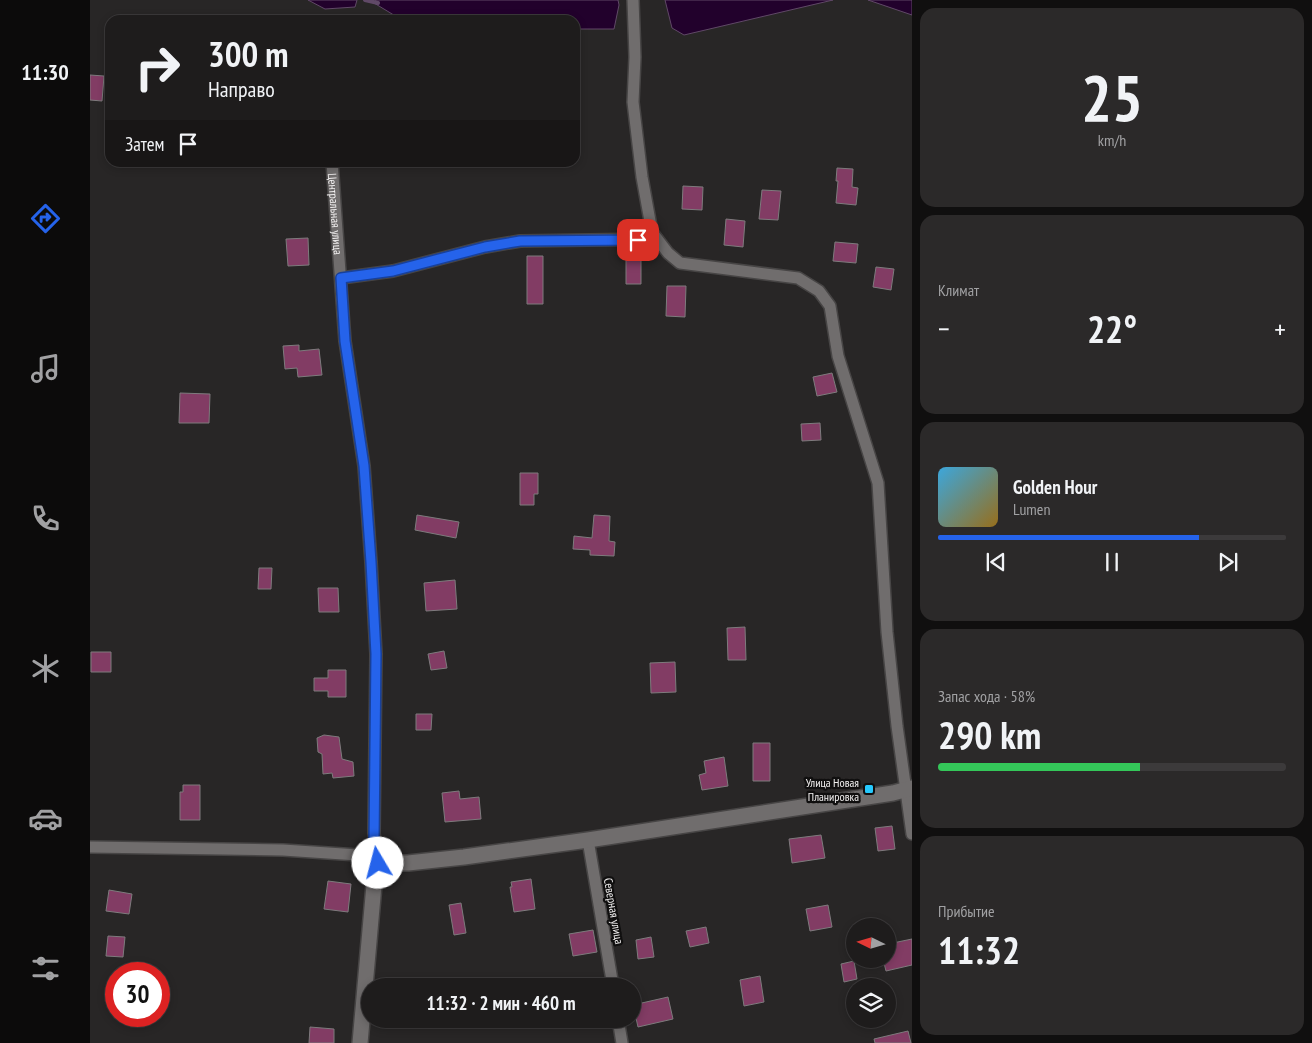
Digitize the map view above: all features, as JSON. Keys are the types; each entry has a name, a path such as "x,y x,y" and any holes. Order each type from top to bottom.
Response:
{"street":[{"path":"633,0 635,57 633,102 642,177 652,232 668,253 680,263 798,278 819,291 830,306 838,356 878,483 887,632 897,726 909,789 912,834"},
{"name":"Центральная улица","path":"332,167 345,341 364,466 376,654 374,841 378,863 374,886 360,1043"},
{"path":"341,278 393,271 485,247 520,241 658,239"},
{"path":"90,847 283,850 358,855 378,863 394,864 588,840 909,789"},
{"name":"Северная улица","path":"588,840 612,978"},
{"path":"620,1028 622,1043"}],"shaded area":[{"path":"308,0 357,0 355,7 325,9"},
{"path":"376,0 618,0 619,5 614,29 580,29 580,15 394,15 374,3"},
{"path":"665,0 833,0 684,35 672,28"},
{"path":"868,0 912,0 912,15"}],"building":[{"path":"90,75 104,76 102,101 90,100"},
{"path":"837,168 853,169 852,187 858,188 856,205 836,203"},
{"path":"683,186 703,187 702,210 682,209"},
{"path":"762,190 781,191 778,220 759,219"},
{"path":"726,219 745,221 743,247 724,245"},
{"path":"308,238 309,265 288,266 286,239"},
{"path":"835,242 858,244 856,263 833,261"},
{"path":"626,251 641,252 641,284 626,284"},
{"path":"527,256 543,256 543,304 527,304"},
{"path":"876,267 894,269 891,290 873,287"},
{"path":"667,286 686,286 685,317 666,316"},
{"path":"299,345 299,351 319,349 322,375 298,377 297,368 285,369 283,346"},
{"path":"832,373 837,392 817,396 813,377"},
{"path":"180,393 210,394 209,423 179,423"},
{"path":"820,423 821,440 802,441 801,424"},
{"path":"520,473 538,473 538,494 534,494 534,505 520,505"},
{"path":"417,515 459,522 456,538 415,530"},
{"path":"594,515 610,516 609,541 615,542 614,556 590,555 590,550 573,549 574,536 592,538"},
{"path":"259,568 272,568 271,589 258,589"},
{"path":"455,580 457,609 426,611 424,583"},
{"path":"318,588 338,588 339,612 319,612"},
{"path":"745,627 746,660 728,660 727,628"},
{"path":"444,651 447,668 431,670 428,654"},
{"path":"91,652 111,652 111,672 91,672"},
{"path":"675,662 676,692 651,693 650,663"},
{"path":"328,670 346,670 346,697 328,697 328,691 314,691 314,678 328,678"},
{"path":"416,714 432,714 431,730 416,730"},
{"path":"324,735 339,737 342,759 353,762 354,776 333,778 332,773 323,774 322,754 318,752 317,738"},
{"path":"753,743 770,743 770,781 753,781"},
{"path":"724,757 728,786 702,790 699,775 706,773 704,761"},
{"path":"183,785 200,785 200,820 180,820 180,792 183,792"},
{"path":"459,791 460,799 479,797 481,819 445,822 442,793"},
{"path":"892,826 895,849 878,851 875,828"},
{"path":"821,835 825,858 792,863 789,839"},
{"path":"531,879 535,909 514,912 511,882"},
{"path":"328,881 351,884 348,912 324,909"},
{"path":"109,890 132,894 129,914 106,911"},
{"path":"461,903 466,933 454,935 449,905"},
{"path":"828,905 832,927 810,931 806,909"},
{"path":"706,927 709,943 690,947 686,931"},
{"path":"593,930 597,952 573,956 569,934"},
{"path":"108,936 125,937 123,957 106,956"},
{"path":"651,937 654,957 638,959 636,940"},
{"path":"912,939 912,965 886,971 885,968 896,968 896,942"},
{"path":"846,963 846,968 855,968 857,978 846,978 846,982 844,982 841,964"},
{"path":"760,976 764,1002 744,1006 740,980"},
{"path":"668,997 673,1019 641,1026 641,1003"},
{"path":"310,1027 334,1029 334,1043 309,1043"},
{"path":"908,1031 911,1043 875,1043 874,1039"}],"waterway":[{"path":"365,0 378,3"}],"place":[{"name":"Улица Новая Планировка","path":"869,789"}],"route":[{"path":"378,863 374,841 376,654 371,562 364,466 345,341 341,278 393,271 485,247 520,241 638,240"}]}
